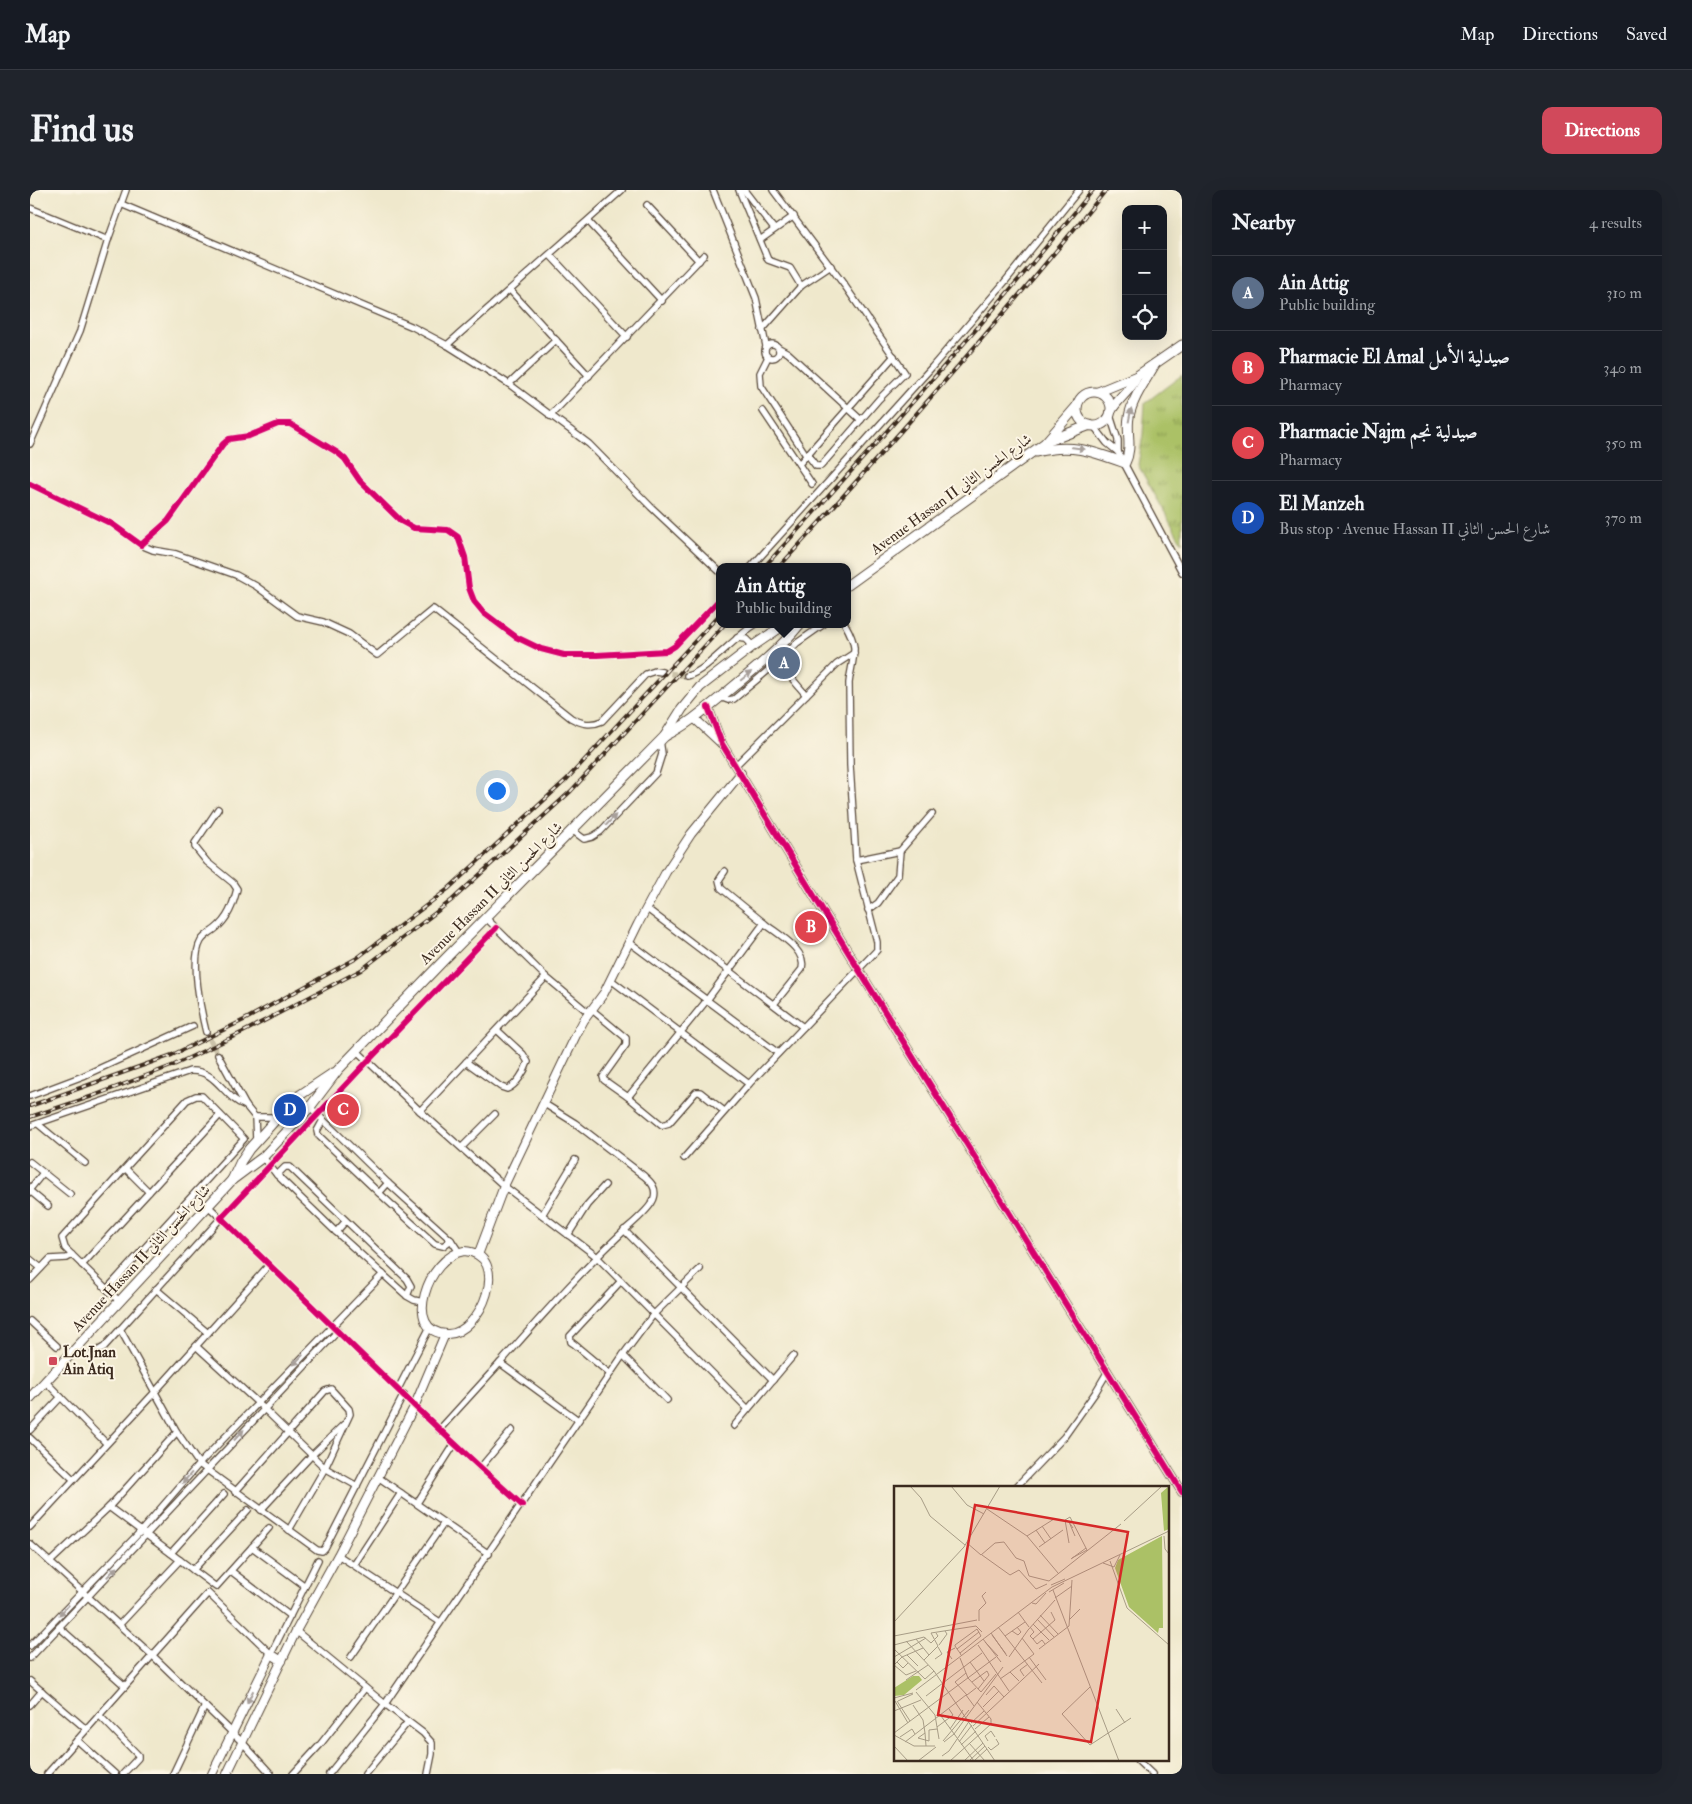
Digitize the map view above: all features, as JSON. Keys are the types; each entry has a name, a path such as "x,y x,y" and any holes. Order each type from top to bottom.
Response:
{"main road":[{"path":"1137,376 1130,389 1102,424 1092,425 1080,418 1077,406 1083,396 1090,392 1106,390 1137,376 1182,345"},
{"path":"1030,453 1058,447 1074,447 1089,450 1125,463 1130,446 1128,424 1130,412 1154,364"},
{"path":"1098,392 1108,399 1110,413"},
{"name":"Avenue Hassan II شارع الحسن الثاني","path":"1045,443 1077,406"},
{"name":"Avenue Hassan II شارع الحسن الثاني","path":"851,583 1045,443 1092,425"},
{"name":"Avenue Hassan II شارع الحسن الثاني","path":"30,1398 232,1180 262,1157 310,1107 338,1070 662,738 694,693 752,646 781,628"},
{"name":"Avenue Hassan II شارع الحسن الثاني","path":"662,738 707,708 771,655 796,628"},
{"path":"761,640 767,641 771,645 771,655"},
{"path":"694,693 693,700 695,705 700,708 707,708"},
{"name":"Avenue Hassan II شارع الحسن الثاني","path":"232,1180 241,1161 256,1140 278,1117 299,1096 338,1070"},
{"path":"299,1096 307,1100 310,1107"},
{"path":"256,1140 256,1151 262,1157"}],"street":[{"path":"30,444 80,331 108,240 126,190"},
{"path":"447,345 622,190"},
{"path":"713,190 756,298 766,346 765,351 768,358"},
{"path":"739,190 768,260 790,268 801,286"},
{"path":"744,190 774,229"},
{"path":"768,358 760,373 760,386 816,466 821,466 905,372 831,266 773,190"},
{"path":"755,563 944,353 1079,190"},
{"path":"121,204 155,220 413,327 447,345 509,384 598,453 651,507 716,568"},
{"path":"647,205 699,261"},
{"path":"30,208 108,240"},
{"path":"760,240 794,216"},
{"path":"588,221 662,301"},
{"path":"550,255 627,337"},
{"path":"550,416 704,255"},
{"path":"762,330 801,286 831,266"},
{"path":"510,290 589,376"},
{"path":"509,384 556,340"},
{"path":"766,346 773,344 788,353 861,420"},
{"path":"768,358 776,358 779,354 779,348"},
{"path":"799,464 894,356"},
{"path":"763,410 812,484"},
{"path":"1110,413 1118,440 1118,452"},
{"path":"141,545 168,521 226,442 250,436 278,424 290,424 345,459 360,482 401,521 414,528 448,530 458,537 465,557 469,588 479,607 510,633 540,649 555,654 575,656 667,651 675,646 716,604"},
{"path":"1092,425 1107,443 1118,452 1125,463 1182,572"},
{"path":"30,484 112,524 141,545 153,550 176,554 236,575 256,586 297,616 323,622 349,634 376,655 433,609 567,714 586,724 595,724 602,721 646,674 655,671 662,672"},
{"path":"687,676 698,672 749,628"},
{"path":"720,697 725,700 734,699 797,644 819,628"},
{"path":"684,1158 778,1052 859,970 875,953 878,947 856,860 850,765 849,683 854,645 847,628"},
{"path":"737,638 746,639 752,646"},
{"path":"736,765 838,664 854,653"},
{"path":"778,662 806,695"},
{"path":"707,708 722,744 859,970 1182,1492"},
{"path":"694,718 722,744"},
{"path":"572,830 584,839 600,832 656,774 662,754 662,738"},
{"path":"478,1255 504,1186 569,1049 590,1011 601,998 646,908 691,834 741,773"},
{"path":"206,1032 199,1002 197,953 204,938 218,927 226,917 232,906 237,889 234,883 207,862 195,847 195,843 218,809"},
{"path":"868,910 878,904 898,875 900,851 932,814"},
{"path":"856,860 900,851"},
{"path":"725,871 720,880 721,888 797,949 802,958 802,968 774,1004"},
{"path":"646,908 803,1027"},
{"path":"486,917 546,977 626,1038 626,1045 603,1077 604,1080 662,1125 669,1123 696,1092 703,1094 724,1111"},
{"path":"628,1097 682,1032 764,923"},
{"path":"89,1356 104,1347 269,1166 496,928"},
{"path":"629,942 778,1052"},
{"path":"420,1112 546,977"},
{"path":"611,980 749,1084"},
{"path":"30,1096 83,1076 193,1026"},
{"path":"466,1062 501,1087 507,1089 513,1086 526,1066 527,1060 497,1030"},
{"path":"357,1051 420,1112 462,1147 504,1186 596,1256 748,1409"},
{"path":"218,1055 246,1106 255,1117 256,1140"},
{"path":"30,1126 197,1071 208,1074 231,1098 246,1106"},
{"path":"107,1289 244,1139 202,1096 190,1098 64,1235 63,1245 72,1256 120,1302"},
{"path":"439,1430 596,1256 654,1200 654,1189 651,1182 575,1123 543,1103"},
{"path":"310,1107 388,1183 451,1240 459,1252"},
{"path":"462,1147 495,1114"},
{"path":"82,1265 220,1115"},
{"path":"255,1117 278,1117"},
{"path":"323,1120 317,1131 320,1137 379,1193 435,1244 443,1246 451,1240"},
{"path":"38,1124 59,1143 85,1162"},
{"path":"262,1157 277,1175 336,1232 407,1296 423,1302"},
{"path":"542,1215 575,1160"},
{"path":"30,1162 70,1194"},
{"path":"277,1175 285,1167 290,1167 410,1283 411,1289 407,1296"},
{"path":"126,1169 150,1192"},
{"path":"43,1173 30,1190 48,1206"},
{"path":"379,1193 388,1183"},
{"path":"568,1235 587,1205 605,1184"},
{"path":"208,1206 415,1404 454,1445 522,1505"},
{"path":"336,1232 345,1222"},
{"path":"624,1230 773,1380"},
{"path":"459,1252 469,1252 478,1255 487,1265 489,1274 484,1302 476,1316 464,1328 454,1334 436,1332 430,1327 424,1313 423,1302 425,1291 435,1272 450,1256 459,1252"},
{"path":"30,1280 50,1259 72,1256"},
{"path":"30,1259 41,1268"},
{"path":"30,1527 154,1393 269,1264"},
{"path":"329,1774 385,1704 623,1355 653,1315 700,1269"},
{"path":"30,1646 141,1531 199,1464 383,1274"},
{"path":"610,1374 571,1342 570,1336 621,1281"},
{"path":"156,1289 208,1332"},
{"path":"30,1321 57,1346"},
{"path":"398,1389 430,1327"},
{"path":"120,1329 154,1393 199,1464 317,1550 322,1551 326,1548 404,1394"},
{"path":"30,1658 338,1331"},
{"path":"227,1774 296,1631 338,1555 415,1404 445,1334"},
{"path":"196,1346 325,1468 357,1486"},
{"path":"623,1355 667,1400"},
{"path":"734,1426 793,1356"},
{"path":"500,1363 578,1420"},
{"path":"1018,1486 1073,1425 1108,1371"},
{"path":"45,1381 106,1443"},
{"path":"235,1492 287,1431 325,1391 331,1390 349,1409 350,1414 325,1468 289,1530"},
{"path":"30,1430 61,1398"},
{"path":"261,1510 312,1455 347,1422"},
{"path":"480,1468 512,1430"},
{"path":"50,1562 109,1507 177,1432"},
{"path":"30,1438 73,1479"},
{"path":"417,1503 454,1445"},
{"path":"378,1477 489,1554"},
{"path":"354,1565 401,1493"},
{"path":"171,1554 224,1494"},
{"path":"109,1507 216,1587 269,1528"},
{"path":"193,1570 248,1510"},
{"path":"351,1657 444,1523"},
{"path":"30,1544 152,1655 242,1742 269,1773"},
{"path":"252,1547 305,1586"},
{"path":"338,1555 440,1622"},
{"path":"119,1625 180,1560"},
{"path":"212,1774 318,1560"},
{"path":"231,1571 290,1616"},
{"path":"47,1774 208,1594 271,1654 282,1661"},
{"path":"59,1627 125,1686"},
{"path":"296,1631 423,1733 432,1743 428,1774"},
{"path":"30,1681 86,1729"},
{"path":"293,1774 319,1746 365,1688"},
{"path":"30,1704 42,1691"},
{"path":"173,1774 205,1706"},
{"path":"99,1715 138,1755 138,1758 123,1774"},
{"path":"365,1774 408,1722"},
{"path":"77,1740 114,1774"},
{"path":"1139,1762 1152,1774"}],"green space":[{"path":"1182,375 1182,543 1138,465 1145,403"}],"tunnel":[{"path":"662,672 687,676"},
{"path":"206,1032 218,1055"}],"railway":[{"path":"768,563 931,381 1093,190"},
{"path":"783,563 946,381 1106,190"},
{"path":"30,1106 172,1055 244,1020 357,958 448,889 567,779 716,618"},
{"path":"30,1117 93,1096 174,1065 243,1032 361,970 452,900 571,791 721,628"}],"cycle path":[{"path":"30,484 112,524 141,545 168,521 223,444 229,439 249,436 278,424 290,424 345,459 360,481 401,521 414,528 448,530 458,537 465,557 469,588 474,601 484,613 516,637 541,649 564,655 667,651 675,646 716,603"},
{"path":"708,707 722,744 859,970 1182,1492"},
{"path":"496,928 221,1218 407,1399 522,1505"}],"place":[{"name":"Ain Attig","path":"784,663"},
{"name":"Pharmacie El Amal صيدلية الأمل","path":"811,927"},
{"name":"El Manzeh","path":"290,1110"},
{"name":"Pharmacie Najm صيدلية نجم","path":"343,1110"},
{"name":"Lot.Jnan Ain Atiq","path":"53,1361"}]}
